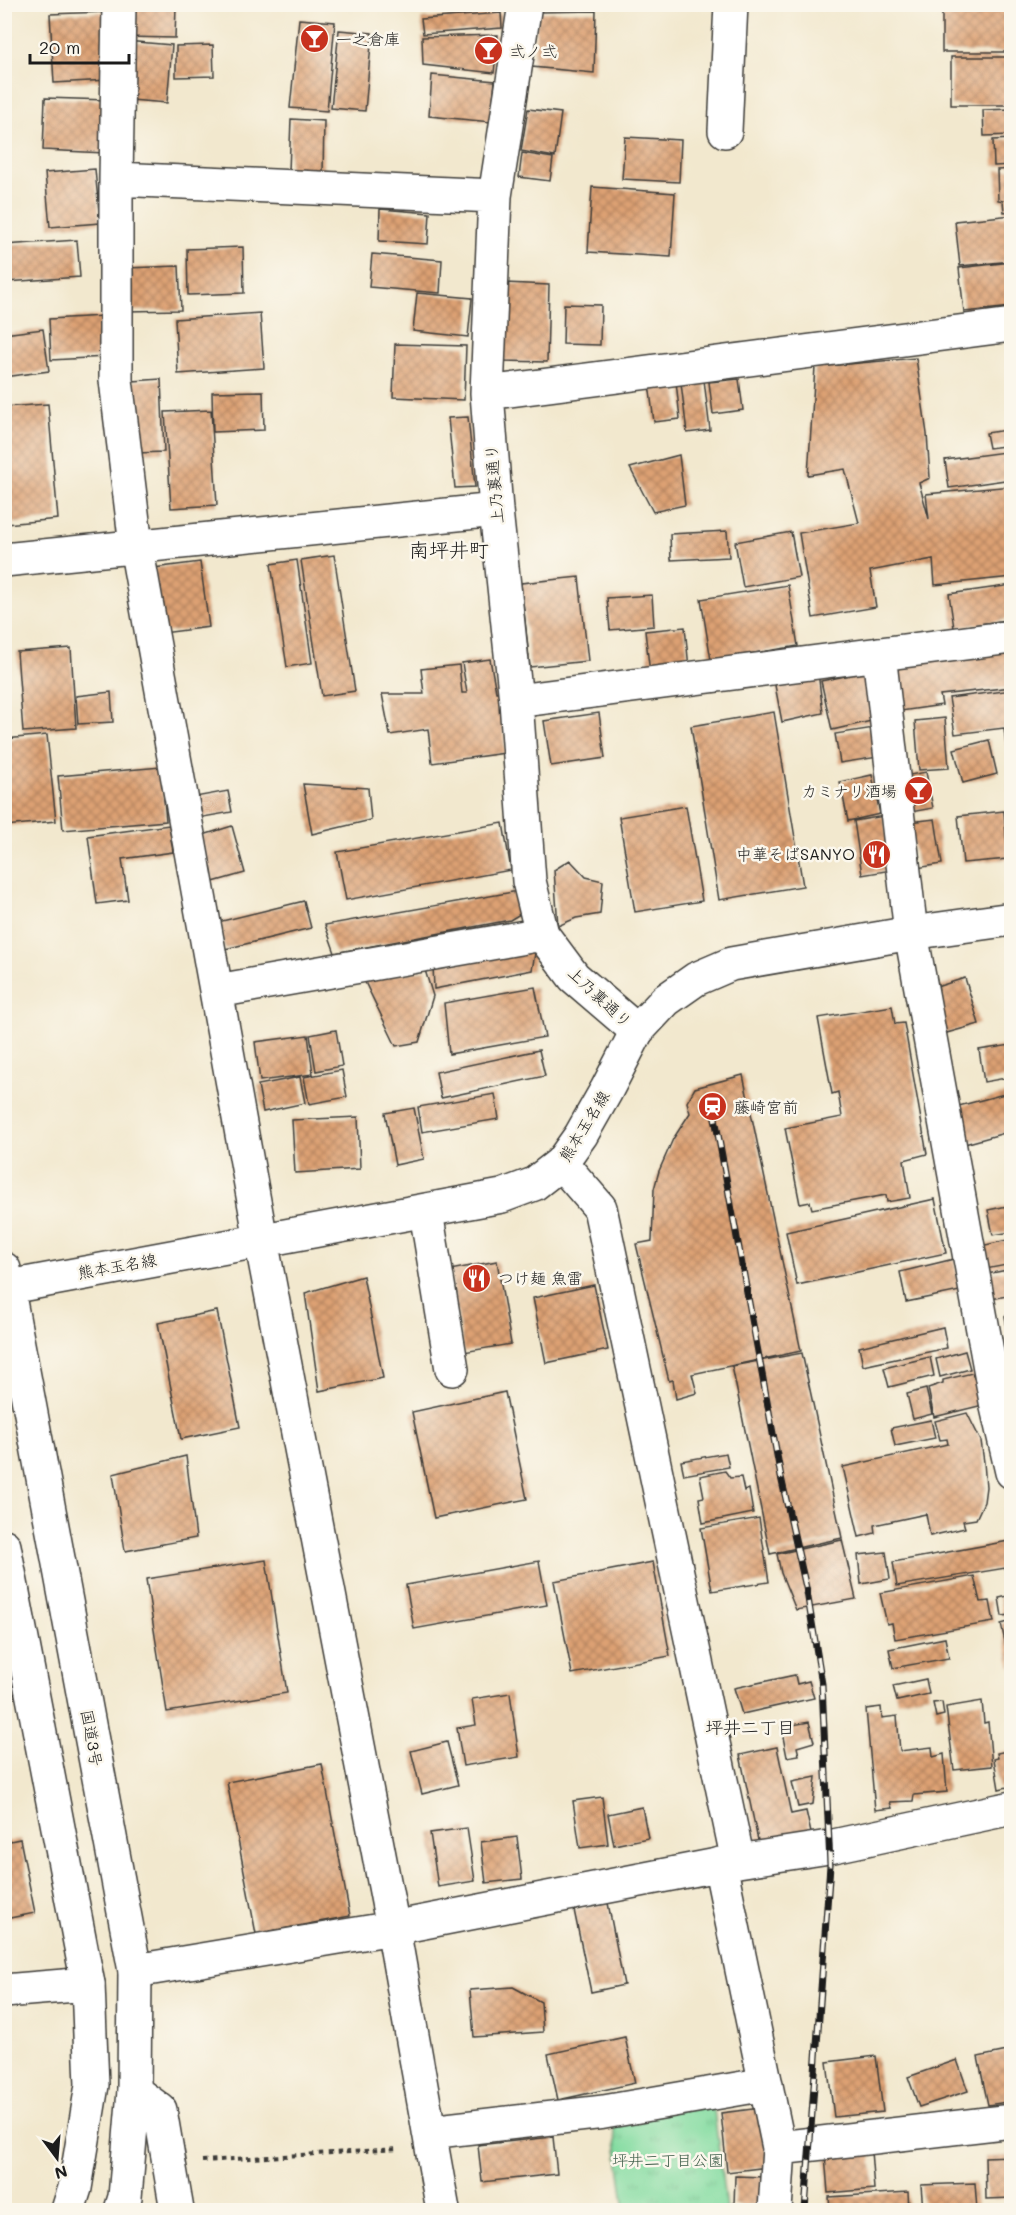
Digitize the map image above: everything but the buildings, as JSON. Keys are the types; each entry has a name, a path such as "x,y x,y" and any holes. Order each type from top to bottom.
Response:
{"main road":[{"path":"119,4 116,380 136,546 261,1240 393,1928 443,2211"},
{"name":"上乃裏通り","path":"525,4 495,196 487,393 496,510 516,701 529,881 542,934 574,977 637,1031"},
{"path":"725,131 730,4"},
{"path":"116,179 495,196"},
{"path":"487,393 1011,326"},
{"path":"4,561 496,510"},
{"path":"516,701 1011,637"},
{"path":"879,654 911,933 997,1407 1011,1472"},
{"name":"熊本玉名線","path":"6,1281 426,1212 502,1196 534,1184 561,1163 596,1109 637,1031 666,1000 696,979 731,964 911,933 1011,919"},
{"path":"217,991 542,934"},
{"path":"561,1163 600,1208 729,1863 779,2148 776,2211"},
{"path":"426,1212 452,1369"},
{"name":"国道3号","path":"6,1281 135,1971 134,2091 122,2211"},
{"path":"4,1546 88,1984 92,2085 75,2187 68,2211"},
{"path":"135,1971 393,1928 729,1863 829,1847 1011,1808"},
{"path":"4,1991 88,1984"},
{"path":"431,2140 766,2084"},
{"path":"134,2091 160,2110 177,2211"},
{"path":"779,2148 1011,2121"}],"path":[{"path":"169,2163 431,2140"}],"green space":[{"name":"坪井二丁目公園","path":"713,2101 726,2210 625,2210 613,2118"}],"railway":[{"path":"713,1107 781,1477 807,1592 822,1684 830,1865 805,2210"}],"place":[{"name":"一之倉庫","path":"315,39"},
{"name":"弍ノ弍","path":"488,51"},
{"name":"カミナリ酒場","path":"918,791"},
{"name":"中華そばSANYO","path":"876,854"},
{"name":"藤崎宮前","path":"713,1107"},
{"name":"つけ麺 魚雷","path":"477,1278"}],"district":[{"name":"南坪井町","path":"449,550"},
{"name":"坪井二丁目","path":"750,1728"}]}
